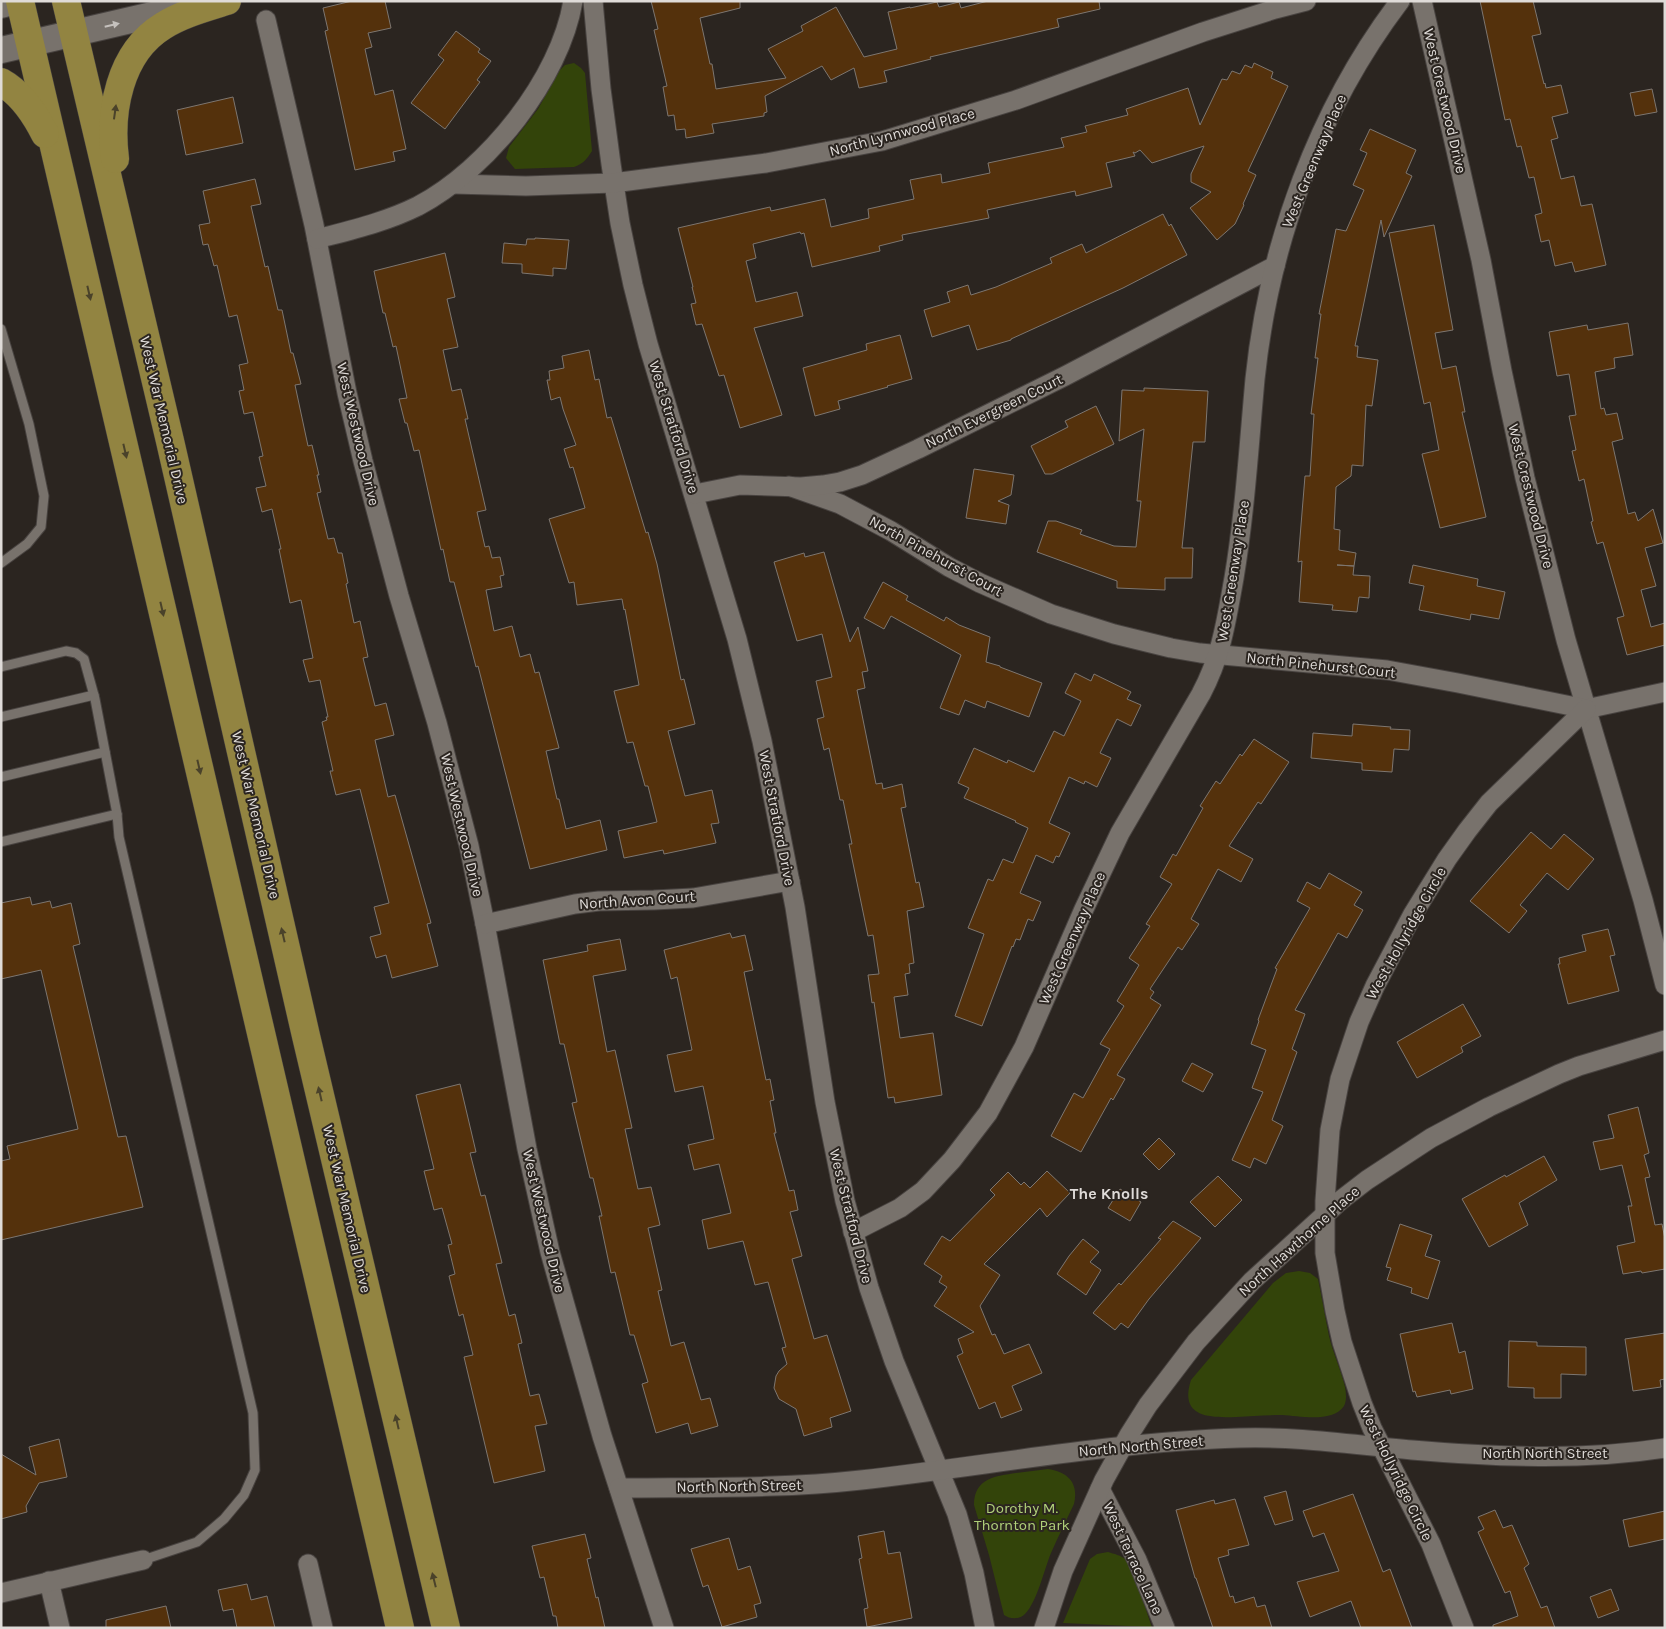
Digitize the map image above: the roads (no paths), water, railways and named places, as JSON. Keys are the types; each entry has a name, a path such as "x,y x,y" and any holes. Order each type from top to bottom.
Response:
{"highway":[{"path":"18,1 80,253 400,1628"},
{"name":"West War Memorial Drive","path":"66,1 446,1628"},
{"path":"144,333 122,212 114,149 114,116 119,89 128,66 136,53 157,30 180,17 227,1"},
{"path":"1,82 23,100 46,136 80,253"}],"main road":[{"path":"1,5 18,1"},
{"path":"1,50 209,1"}],"street":[{"path":"316,239 363,227 392,217 429,200 471,169 496,143 530,99 548,71 563,40 570,19 573,1"},
{"name":"West Stratford Drive","path":"593,1 601,89 622,232 638,305 655,368 746,672 790,881 828,1118 853,1232 894,1361 957,1514 970,1559 985,1628"},
{"name":"North Lynnwood Place","path":"453,184 526,186 614,183 766,164 891,139 1016,100 1202,32 1306,1"},
{"name":"West Greenway Place","path":"853,1232 900,1208 923,1191 952,1160 988,1112 1024,1047 1084,909 1120,833 1201,694 1219,654 1238,556 1256,376 1275,266 1297,194 1334,107 1361,59 1400,1"},
{"name":"West Crestwood Drive","path":"1422,1 1477,244 1525,478 1562,623 1627,845 1665,985"},
{"name":"West Westwood Drive","path":"266,20 316,239 363,461 457,796 485,924 527,1149 550,1252 581,1365 664,1628"},
{"name":"North Evergreen Court","path":"694,494 740,485 789,486 831,484 881,467 1073,372 1275,266"},
{"name":"North Pinehurst Court","path":"789,486 840,504 980,584 1051,614 1100,630 1171,648 1387,670 1586,709"},
{"path":"1586,709 1665,692"},
{"name":"West Hollyridge Circle","path":"1464,1628 1431,1544 1380,1446 1348,1363 1338,1327 1327,1269 1324,1239 1328,1145 1338,1086 1359,1022 1380,975 1413,914 1467,831 1499,793 1586,709"},
{"name":"North Avon Court","path":"485,924 575,904 599,901 692,898 790,881"},
{"name":"North Hawthorne Place","path":"1044,1628 1063,1571 1100,1489 1122,1446 1148,1405 1187,1354 1252,1281 1324,1214 1354,1189 1431,1138 1532,1086 1580,1066 1665,1040"},
{"name":"North North Street","path":"619,1488 794,1485 861,1480 1122,1446 1259,1438 1298,1439 1440,1452 1532,1456 1592,1455 1665,1448"},
{"name":"West Terrace Lane","path":"1100,1489 1137,1560 1165,1628"},
{"path":"1,1593 143,1560"},
{"path":"308,1564 323,1628"},
{"path":"50,1581 60,1628"}],"lane":[{"path":"1,329 29,424 44,496 41,527 27,544 1,563"},
{"path":"1,667 66,652 76,653 84,659 94,696 105,752 117,814 119,838 252,1413 255,1470 244,1495 224,1519 197,1542 143,1560"},
{"path":"1,717 94,696"},
{"path":"1,777 105,752"},
{"path":"1,842 117,814"}],"district":[{"name":"The Knolls","path":"1109,1193"}],"park label":[{"name":"Dorothy M. Thornton Park","path":"1022,1516"}]}
